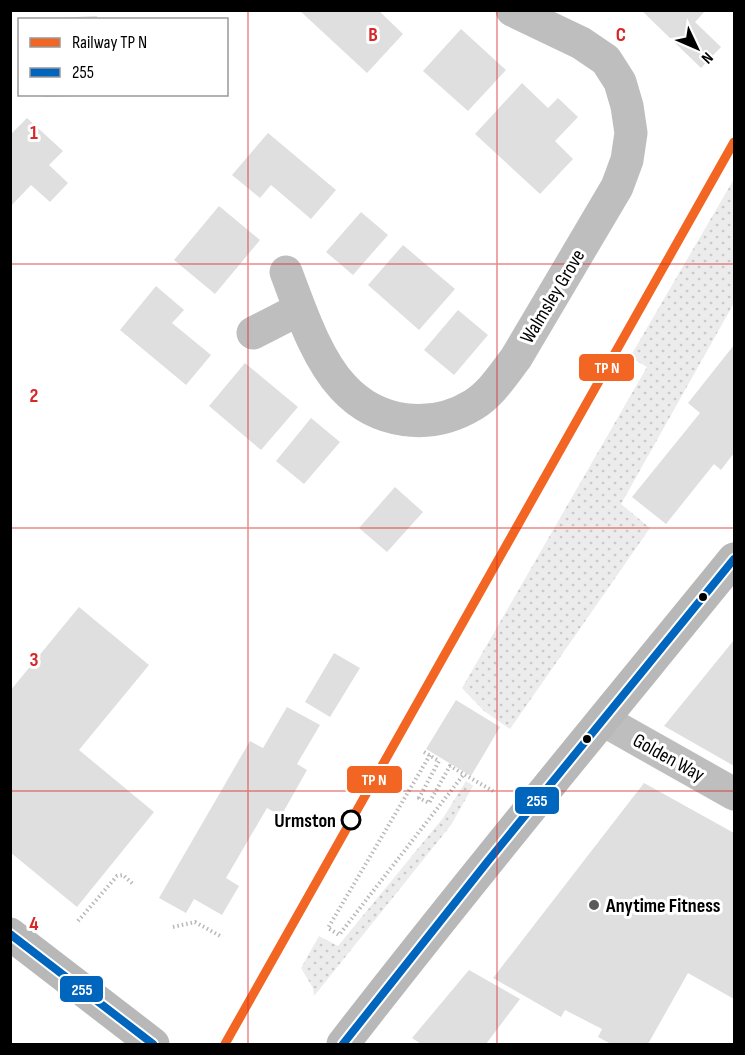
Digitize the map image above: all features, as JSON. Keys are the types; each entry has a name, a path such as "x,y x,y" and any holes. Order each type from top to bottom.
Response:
{"street":[{"name":"Walmsley Grove","path":"286,272 300,309 326,362 343,387 366,407 390,418 417,421 446,418 474,405 497,384 516,358 617,187 627,160 631,133 620,82 606,60 581,43 512,10"},
{"path":"253,333 300,309"},
{"path":"343,1044 380,994 527,811 735,559"},
{"name":"Golden Way","path":"603,720 735,794"},
{"path":"10,934 146,1039"}],"path":[{"path":"424,752 440,761 419,798 429,803 450,766 527,811"},
{"path":"430,755 328,928 339,935 464,774"},
{"path":"78,921 120,875 134,885"},
{"path":"173,927 195,922 222,937"}],"shaded area":[{"path":"734,179 734,303 621,504 650,528 510,729 484,711 462,688 647,367 630,357"},
{"path":"466,781 473,786 451,825 314,996 313,988 301,968 319,936 338,946 443,818"}],"building":[{"path":"299,10 378,10 403,34 367,73"},
{"path":"641,10 706,10 695,22 721,47 701,68"},
{"path":"97,16 97,18 55,18"},
{"path":"461,29 506,70 468,111 423,71"},
{"path":"522,83 548,108 558,98 578,117 555,141 573,159 540,194 475,134"},
{"path":"27,118 63,151 49,165 68,183 50,202 31,185 10,207 10,135"},
{"path":"268,133 336,190 311,219 271,185 260,198 232,175"},
{"path":"219,206 260,240 215,294 174,260"},
{"path":"361,212 388,235 353,275 326,252"},
{"path":"403,245 455,289 419,330 368,285"},
{"path":"156,286 184,310 172,323 211,355 186,385 120,330"},
{"path":"458,310 488,335 454,375 424,350"},
{"path":"734,345 734,453 721,470 714,464 666,524 632,497 700,413 688,403"},
{"path":"245,363 298,407 261,450 209,406"},
{"path":"311,418 340,442 304,484 276,461"},
{"path":"395,487 423,512 387,552 359,528"},
{"path":"79,607 149,665 79,750 154,812 77,907 10,852 10,691"},
{"path":"734,640 734,766 664,726"},
{"path":"334,653 360,668 330,717 305,702"},
{"path":"456,700 500,727 471,776 426,749"},
{"path":"287,707 320,725 297,764 307,770 281,816 267,808 226,878 239,886 222,915 194,899 186,913 159,898 250,741 263,748"},
{"path":"644,783 734,833 734,999 688,973 648,1044 611,1044 598,1037 602,1029 565,1010 561,1017 493,978"},
{"path":"469,970 520,999 486,1044 421,1044 412,1038"}],"transit line":[{"path":"225,1044 734,142"},
{"name":"255","path":"343,1044 488,861 734,559"},
{"name":"255","path":"10,934 153,1044"}],"place":[{"name":"Urmston","path":"351,820"},
{"name":"Anytime Fitness","path":"594,905"}]}
